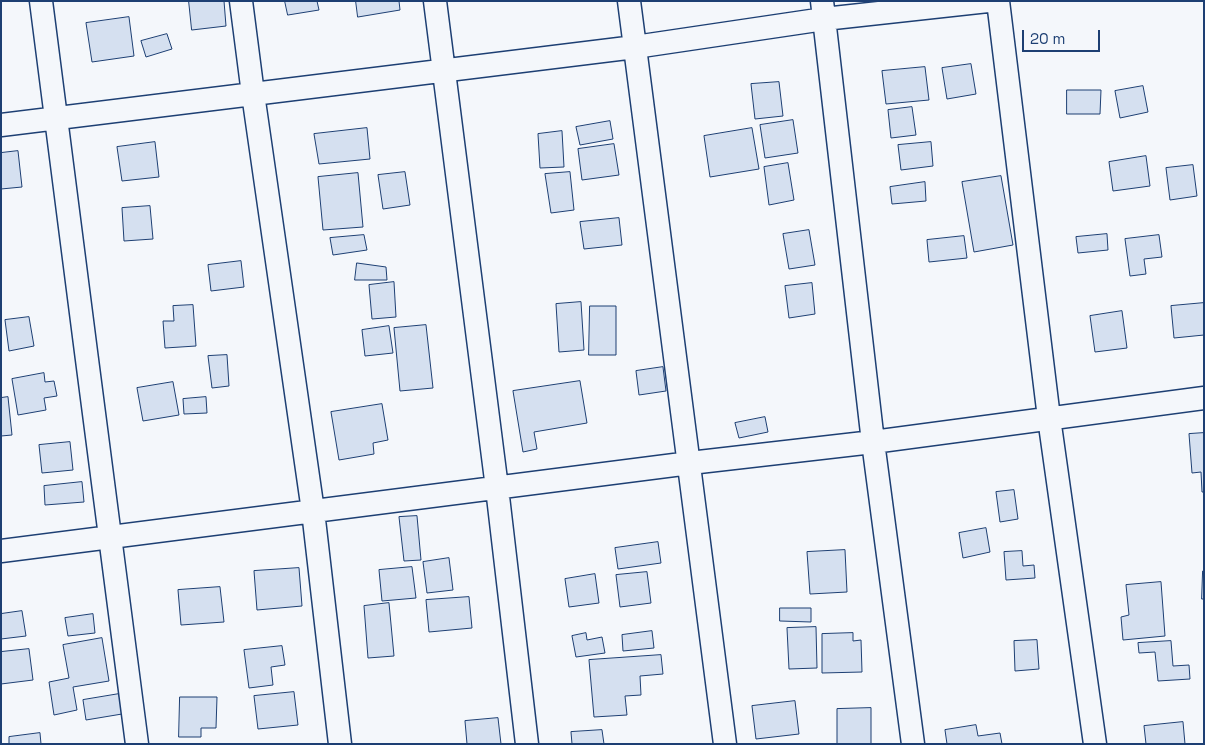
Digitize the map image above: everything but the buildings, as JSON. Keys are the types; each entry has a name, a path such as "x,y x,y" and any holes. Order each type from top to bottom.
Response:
{"street":[{"path":"40,1 137,744"},
{"path":"241,1 313,511 340,744"},
{"path":"436,1 528,744"},
{"path":"629,1 725,744"},
{"path":"1,125 635,47 823,10 988,1"},
{"path":"998,1 1049,418 1095,744"},
{"path":"823,10 873,442 913,744"},
{"path":"1,551 690,463 873,442 1204,398"}]}
